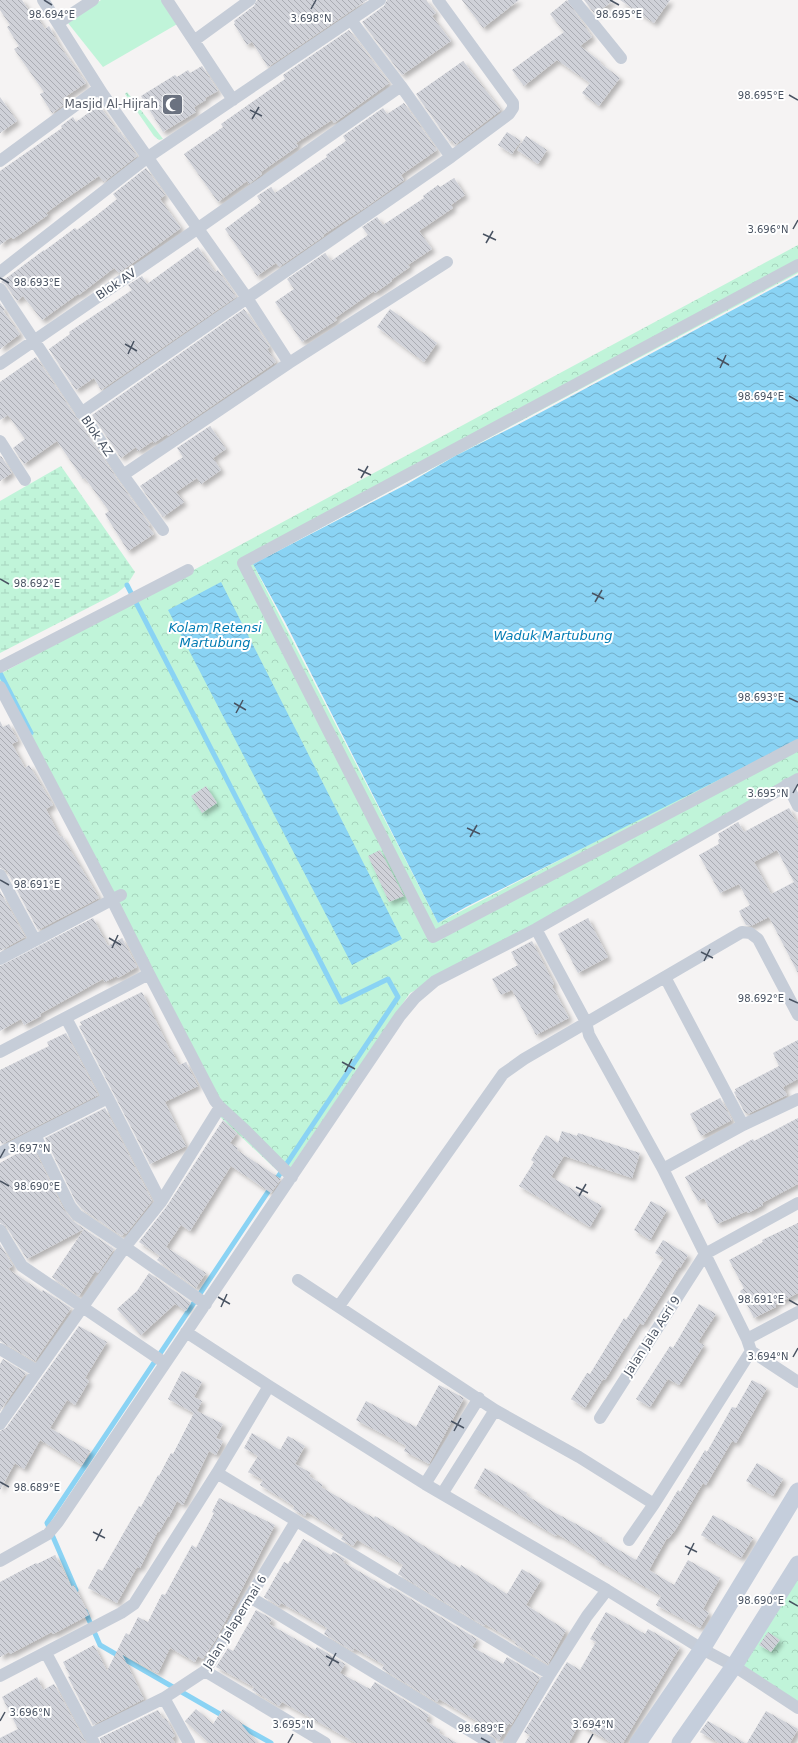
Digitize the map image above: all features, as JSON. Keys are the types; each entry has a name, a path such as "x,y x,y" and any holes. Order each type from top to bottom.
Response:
{"street":[{"path":"43,0 99,88 247,298 289,364"},
{"path":"58,22 93,0"},
{"path":"167,0 195,40 233,100"},
{"path":"195,40 250,0"},
{"path":"0,272 148,157 380,0"},
{"path":"81,412 451,157 509,114 513,108 513,103 438,0"},
{"path":"574,0 621,58"},
{"path":"351,20 401,86 451,157"},
{"name":"Blok AV","path":"0,364 197,229 401,86"},
{"path":"0,161 99,88"},
{"path":"123,475 289,364 447,262"},
{"path":"798,265 243,563 433,937 798,745"},
{"name":"Blok AZ","path":"0,289 123,475 163,530"},
{"path":"0,441 25,480"},
{"path":"2,666 188,570"},
{"path":"0,687 116,898 149,974 220,1107 290,1175"},
{"path":"0,1560 52,1530 290,1175 400,1016 415,998 435,981 536,929 798,778"},
{"path":"787,784 798,806"},
{"path":"0,875 35,940"},
{"path":"0,958 116,898"},
{"path":"536,929 586,1022 589,1035 663,1169 747,1339 751,1351 798,1382"},
{"path":"339,1306 503,1074 524,1058 742,932 750,933 758,939 798,1015"},
{"path":"0,1052 149,974"},
{"path":"665,977 743,1125"},
{"path":"66,1018 161,1202"},
{"path":"0,1153 108,1098"},
{"path":"663,1169 743,1125 798,1099"},
{"path":"0,1424 125,1247 161,1202 220,1107"},
{"path":"35,1135 70,1206 76,1215 125,1247 204,1303"},
{"path":"705,1254 798,1203"},
{"path":"0,1230 22,1266 164,1362"},
{"name":"Jalan Jala Asri 9","path":"600,1418 705,1254"},
{"path":"298,1280 496,1410 579,1457 654,1504"},
{"path":"747,1339 798,1312"},
{"path":"186,1332 425,1484 607,1590 702,1649 734,1666 798,1708"},
{"path":"0,1349 37,1371"},
{"path":"629,1540 654,1504 751,1351"},
{"path":"0,1676 87,1631 134,1604 217,1473 269,1386"},
{"path":"425,1484 479,1398"},
{"path":"442,1494 496,1410"},
{"path":"217,1473 550,1674"},
{"path":"638,1743 702,1649 798,1491"},
{"name":"Jalan Jalapermai 6","path":"92,1739 183,1686 205,1671 296,1521"},
{"path":"680,1743 734,1666 798,1564"},
{"path":"509,1743 587,1616 607,1590"},
{"path":"250,1597 490,1743"},
{"path":"46,1653 92,1739"},
{"path":"205,1671 325,1743"},
{"path":"167,1695 189,1743"}],"green space":[{"path":"101,0 164,0 179,23 103,67 68,23"},
{"path":"127,92 163,139 159,140 154,136 125,94"},
{"path":"798,245 798,273 253,564 438,923 798,737 798,781 455,971 410,993 284,1177 217,1114 0,682 0,674"},
{"path":"61,466 135,572 127,585 117,593 0,653 0,501"},
{"path":"798,1570 798,1702 740,1663"}],"water":[{"name":"Waduk Martubung","path":"798,275 798,740 466,907 438,923 285,622 253,564 409,483 455,456 519,424"},
{"name":"Kolam Retensi Martubung","path":"221,582 402,939 352,965 168,610"}],"building":[{"path":"0,0 22,0 30,12 33,10 45,29 49,26 59,45 86,83 62,99 65,104 52,113 40,94 44,92 14,49 19,46 7,27 10,25 0,10"},
{"path":"257,0 367,0 268,67 252,42 247,45 234,24 234,21 254,6"},
{"path":"387,0 426,0 436,13 432,16 451,41 402,75 362,22 384,6"},
{"path":"462,0 519,0 483,28"},
{"path":"567,0 592,37 580,46 620,78 599,106 582,93 590,83 557,60 524,86 512,70 564,32 550,14"},
{"path":"584,0 614,0 595,14"},
{"path":"620,0 670,0 654,23"},
{"path":"349,30 389,83 334,123 332,120 296,143 298,146 261,172 262,174 249,184 247,181 218,202 184,154 223,127 221,124 285,79 283,75"},
{"path":"463,61 501,110 455,145 452,140 450,142 416,94"},
{"name":"Masjid Al-Hijrah","path":"202,66 218,91 205,98 206,100 194,107 196,112 163,132 141,96 175,75 177,77 188,70 190,73"},
{"path":"0,97 17,121 0,133"},
{"path":"404,103 437,150 401,175 404,180 369,205 323,235 324,236 279,267 276,263 257,276 225,229 261,202 257,196 271,187 275,193 327,157 326,155 346,141 343,136 383,108 387,114"},
{"path":"99,105 137,156 104,182 99,176 46,213 48,215 13,239 11,237 0,245 0,171 62,128 61,126 73,117 76,122"},
{"path":"507,132 521,141 512,154 498,145"},
{"path":"526,136 547,150 538,164 517,150"},
{"path":"146,168 165,195 160,199 181,228 119,273 114,268 79,295 78,294 42,320 23,296 17,301 6,285 1,282 75,228 77,230 97,215 117,199 113,194"},
{"path":"454,178 465,195 451,205 453,208 419,231 432,249 408,265 410,267 391,280 392,281 375,293 374,291 335,318 337,320 302,342 275,302 294,289 287,279 325,253 331,261 368,235 362,227 377,217 383,225 424,198 423,196 438,185 440,187"},
{"path":"198,247 215,272 218,270 236,297 101,390 94,378 76,390 49,349 70,334 69,332 132,290 128,285 142,276 147,284"},
{"path":"0,303 5,310 3,311 20,334 0,349"},
{"path":"244,309 270,347 267,349 276,362 168,436 167,434 138,451 136,447 121,458 92,415"},
{"path":"390,309 437,343 424,362 377,327"},
{"path":"36,357 117,479 150,525 148,526 154,534 128,551 105,514 109,511 85,478 83,479 57,441 24,464 13,448 25,439 8,415 0,420 0,382"},
{"path":"210,426 226,449 213,458 221,470 201,484 197,478 176,492 184,502 163,517 140,486 183,457 177,448"},
{"path":"1,456 12,473 0,481 0,457"},
{"path":"0,721 3,727 9,724 18,741 12,744 25,768 29,765 53,805 46,809 60,837 62,836 99,898 38,930 7,871 0,868"},
{"path":"206,786 217,803 202,813 191,796"},
{"path":"789,808 798,825 798,973 769,917 751,926 746,925 739,911 750,905 739,884 720,893 699,855 719,844 718,840 720,839 718,834 738,822 744,832","holes":["777,850 794,882 771,894 754,862"]},
{"path":"380,850 404,896 389,902 368,856"},
{"path":"0,891 25,937 0,951"},
{"path":"93,918 108,946 122,938 137,967 118,978 117,976 105,982 103,979 40,1014 41,1016 24,1025 21,1019 0,1031 0,966"},
{"path":"588,918 608,957 578,973 558,934"},
{"path":"532,941 554,984 552,986 569,1018 536,1035 512,990 501,995 492,979 518,965 511,952"},
{"path":"142,992 170,1050 171,1049 179,1065 186,1062 198,1086 165,1102 186,1146 150,1164 79,1026 82,1025 80,1022"},
{"path":"66,1033 98,1095 2,1144 0,1140 0,1070 49,1046 47,1042"},
{"path":"798,1040 798,1079 783,1087 787,1095 748,1114 745,1113 734,1092 736,1091 735,1089 779,1066 773,1053"},
{"path":"720,1098 732,1120 701,1136 690,1114"},
{"path":"105,1108 152,1201 126,1234 125,1232 122,1236 82,1209 76,1202 45,1138"},
{"path":"798,1118 798,1184 762,1203 763,1205 748,1213 747,1211 717,1224 704,1198 698,1201 685,1177 753,1139 754,1141"},
{"path":"223,1120 237,1133 230,1143 238,1148 237,1150 281,1179 271,1193 231,1166 190,1231 181,1225 166,1247 206,1273 196,1288 157,1260 160,1256 139,1242 167,1206"},
{"path":"562,1131 577,1136 578,1133 640,1153 632,1178 564,1156 551,1177 602,1206 590,1227 519,1186 534,1162 531,1160 546,1135 558,1143"},
{"path":"32,1145 64,1210 73,1221 84,1229 27,1259 6,1226 0,1223 0,1163"},
{"path":"651,1201 667,1210 650,1240 634,1230"},
{"path":"798,1223 798,1293 775,1305 776,1307 754,1318 740,1291 744,1288 729,1260 763,1242 762,1240"},
{"path":"84,1229 114,1249 98,1273 95,1271 79,1296 52,1277"},
{"path":"663,1240 688,1255 643,1325 640,1323 605,1380 603,1379 585,1408 571,1399 587,1373 590,1374 624,1318 626,1320 664,1258 655,1253"},
{"path":"0,1244 13,1266 8,1269 42,1292 43,1290 71,1308 35,1361 0,1341"},
{"path":"149,1273 191,1303 186,1311 175,1304 141,1335 117,1309 137,1291"},
{"path":"699,1304 716,1314 698,1342 704,1345 679,1385 668,1379 650,1407 636,1399 670,1346 673,1348"},
{"path":"79,1326 107,1342 85,1378 89,1381 75,1405 67,1400 50,1428 90,1451 82,1465 40,1440 24,1469 15,1463 0,1490 0,1431 6,1428"},
{"path":"3,1359 26,1373 0,1411 0,1364"},
{"path":"182,1371 202,1382 194,1397 202,1401 197,1411 223,1424 216,1438 223,1441 216,1455 209,1451 183,1505 177,1501 169,1517 168,1516 159,1532 158,1531 140,1568 137,1567 117,1603 88,1588 98,1569 102,1571 139,1506 141,1507 171,1453 173,1454 194,1413 168,1399"},
{"path":"752,1380 767,1388 736,1443 732,1441 706,1485 703,1483 676,1529 668,1539 667,1538 649,1570 674,1585 688,1560 720,1578 703,1609 709,1613 700,1628 656,1605 661,1596 595,1559 596,1557 557,1534 556,1536 474,1488 485,1468 527,1493 526,1495 552,1511 602,1538 602,1540 636,1560 678,1490 680,1492 705,1450 707,1452 732,1407 736,1408"},
{"path":"439,1385 464,1398 429,1464 404,1451 406,1446 356,1420 366,1401 416,1427"},
{"path":"252,1433 280,1450 288,1436 305,1446 295,1464 311,1473 309,1476 323,1485 321,1487 374,1518 375,1516 460,1568 461,1565 507,1594 522,1569 541,1580 526,1605 566,1630 548,1664 515,1644 516,1642 485,1624 484,1626 398,1574 403,1565 357,1540 353,1546 341,1539 344,1534 307,1512 305,1516 293,1509 294,1506 260,1485 263,1480 248,1472 258,1456 244,1448"},
{"path":"757,1463 783,1479 773,1496 746,1481"},
{"path":"219,1498 275,1525 216,1639 203,1659 198,1656 195,1662 170,1648 158,1673 122,1654 144,1699 93,1725 68,1677 70,1676 63,1662 94,1645 107,1671 126,1633 129,1635 138,1617 148,1622 162,1594 165,1595 192,1545 196,1548 214,1513 212,1512"},
{"path":"713,1515 753,1538 741,1558 701,1535"},
{"path":"303,1539 331,1555 333,1552 345,1559 343,1562 389,1589 391,1587 477,1639 472,1647 503,1664 507,1657 540,1677 511,1725 509,1723 499,1740 486,1732 489,1728 439,1699 437,1702 382,1669 384,1665 354,1648 353,1651 324,1634 327,1628 281,1603 279,1606 264,1597 284,1562 288,1564"},
{"path":"55,1555 71,1587 74,1585 89,1615 53,1634 52,1632 10,1654 9,1652 0,1657 0,1582"},
{"path":"256,1610 272,1619 269,1624 315,1650 317,1647 345,1664 340,1673 370,1689 375,1682 429,1715 426,1721 440,1730 439,1733 457,1743 356,1743 282,1702 279,1706 252,1690 254,1687 216,1667 228,1648 233,1651"},
{"path":"606,1612 645,1634 648,1629 680,1647 623,1743 612,1743 579,1724 569,1743 525,1743 530,1735 524,1732 567,1662 580,1670 596,1642 590,1639"},
{"path":"768,1632 780,1640 771,1652 759,1645"},
{"path":"37,1677 43,1690 54,1684 86,1743 0,1743 0,1738 18,1729 2,1697"},
{"path":"196,1709 213,1724 223,1709 243,1724 242,1725 257,1743 209,1743 185,1721"},
{"path":"158,1710 163,1719 166,1718 175,1736 172,1738 175,1743 101,1743 100,1738"},
{"path":"766,1711 798,1729 790,1743 747,1743"},
{"path":"708,1721 745,1743 719,1743 700,1732"}],"waterway":[{"path":"76,1590 47,1523 398,997 388,979 341,1002 127,585"},
{"path":"0,673 31,733"},
{"path":"85,1611 100,1645 225,1717"},
{"path":"239,1725 271,1743"}],"place":[{"name":"Masjid Al-Hijrah","path":"173,104"}]}
